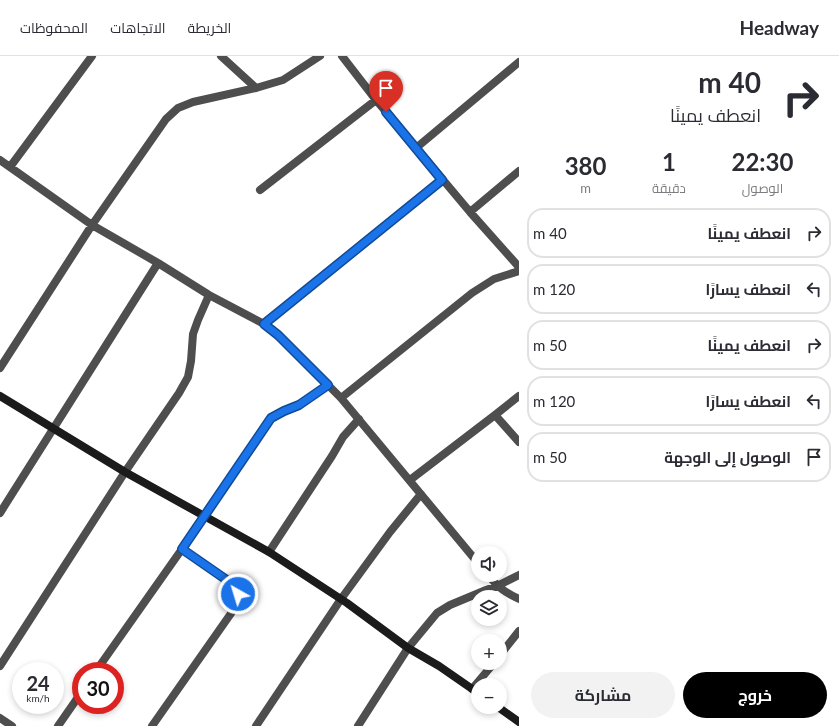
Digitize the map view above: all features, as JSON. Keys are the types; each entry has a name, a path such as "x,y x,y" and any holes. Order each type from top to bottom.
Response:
{"street":[{"path":"10,167 92,56"},
{"path":"221,56 256,88"},
{"path":"0,368 92,225 166,119 178,108 193,102 256,88 283,80 320,56"},
{"path":"342,56 442,180 519,268"},
{"path":"416,148 519,62"},
{"path":"260,190 376,100"},
{"path":"0,160 92,225 158,263 209,295 264,324 278,335 341,398 471,555"},
{"path":"470,212 519,171"},
{"path":"264,324 442,180"},
{"path":"0,513 158,263"},
{"path":"341,398 472,293 494,279 519,271"},
{"path":"0,666 125,472 179,393 188,377 194,334 198,320 209,295"},
{"path":"102,662 182,549 271,418 299,405 328,385"},
{"path":"0,396 125,472 269,552 341,599 408,648 439,666 471,688"},
{"path":"410,480 519,396"},
{"path":"495,415 519,442"},
{"path":"269,552 343,437 359,419"},
{"path":"256,726 341,599 420,494"},
{"path":"152,726 232,612 237,602 238,594 234,585 182,549"},
{"path":"358,726 408,648 437,613 450,605 497,586 519,575"},
{"path":"494,582 510,595 519,599"},
{"path":"507,647 519,632"},
{"path":"58,726 72,706"},
{"path":"507,713 519,722"},
{"path":"0,718 12,726"}],"route":[{"path":"238,594 234,585 182,549 271,418 299,405 328,385 278,335 264,324 442,180 386,112"}]}
